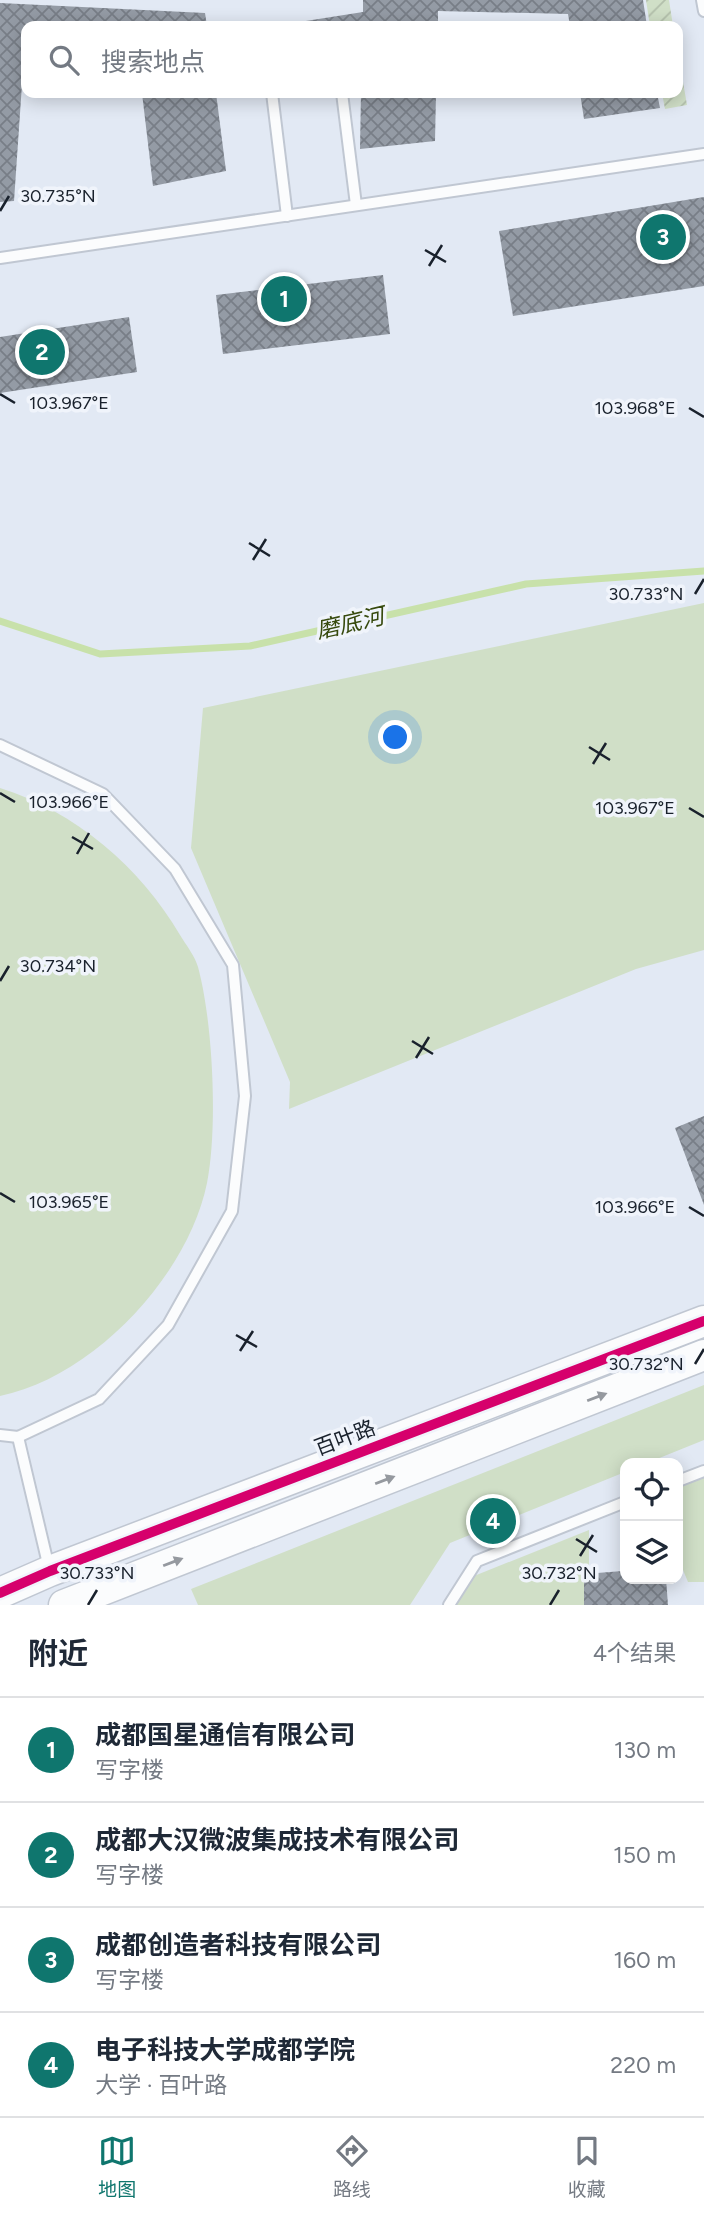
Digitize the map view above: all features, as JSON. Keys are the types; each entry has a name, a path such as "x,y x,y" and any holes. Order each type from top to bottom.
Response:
{"street":[{"name":"百叶路","path":"0,1593 50,1571 704,1321"},
{"path":"64,1605 704,1355"}],"lane":[{"path":"702,0 704,10"},
{"path":"273,98 287,216"},
{"path":"343,98 356,205"},
{"path":"0,258 704,155"},
{"path":"0,745 103,794 175,869 233,965 245,1096 232,1211 168,1325 99,1399 18,1437 0,1435"},
{"path":"18,1437 50,1571"},
{"path":"683,1479 704,1471"},
{"path":"449,1605 477,1561 620,1504"}],"green space":[{"path":"646,0 669,0 672,21 649,21"},
{"path":"683,82 687,105 665,109 663,98 683,98"},
{"path":"704,603 704,950 636,969 289,1109 290,1082 191,848 203,708"},
{"path":"0,788 28,798 80,827 126,865 164,910 198,967 207,1016 213,1105 207,1183 196,1218 180,1253 158,1286 131,1317 101,1345 69,1368 35,1385 0,1396"},
{"path":"704,1385 704,1440 659,1458 620,1458 620,1474 450,1543 410,1605 198,1605 191,1589"},
{"path":"704,1472 704,1582 688,1582 683,1570 683,1480"},
{"path":"589,1530 589,1605 456,1605 474,1576"}],"building":[{"path":"363,0 643,0 646,21 569,21 568,14 438,11 438,21 306,21 363,12"},
{"path":"0,3 205,13 206,21 21,21 21,98 14,201 0,202"},
{"path":"143,98 217,98 226,171 153,186"},
{"path":"361,98 436,98 435,141 360,149"},
{"path":"581,98 658,98 660,108 584,119"},
{"path":"704,197 704,286 513,316 499,231"},
{"path":"383,275 390,334 223,354 216,295"},
{"path":"129,317 137,372 0,393 0,337"},
{"path":"704,1116 704,1205 675,1128"},
{"path":"620,1571 620,1584 666,1584 668,1605 584,1605 584,1574"}],"waterway":[{"name":"磨底河","path":"0,621 100,654 250,646 526,584 704,571"}],"cycle path":[{"path":"0,1593 50,1571 704,1321"}],"place":[{"name":"成都创造者科技有限公司","path":"663,237"},
{"name":"成都国星通信有限公司","path":"284,299"},
{"name":"成都大汉微波集成技术有限公司","path":"42,352"},
{"name":"电子科技大学成都学院","path":"493,1521"}]}
